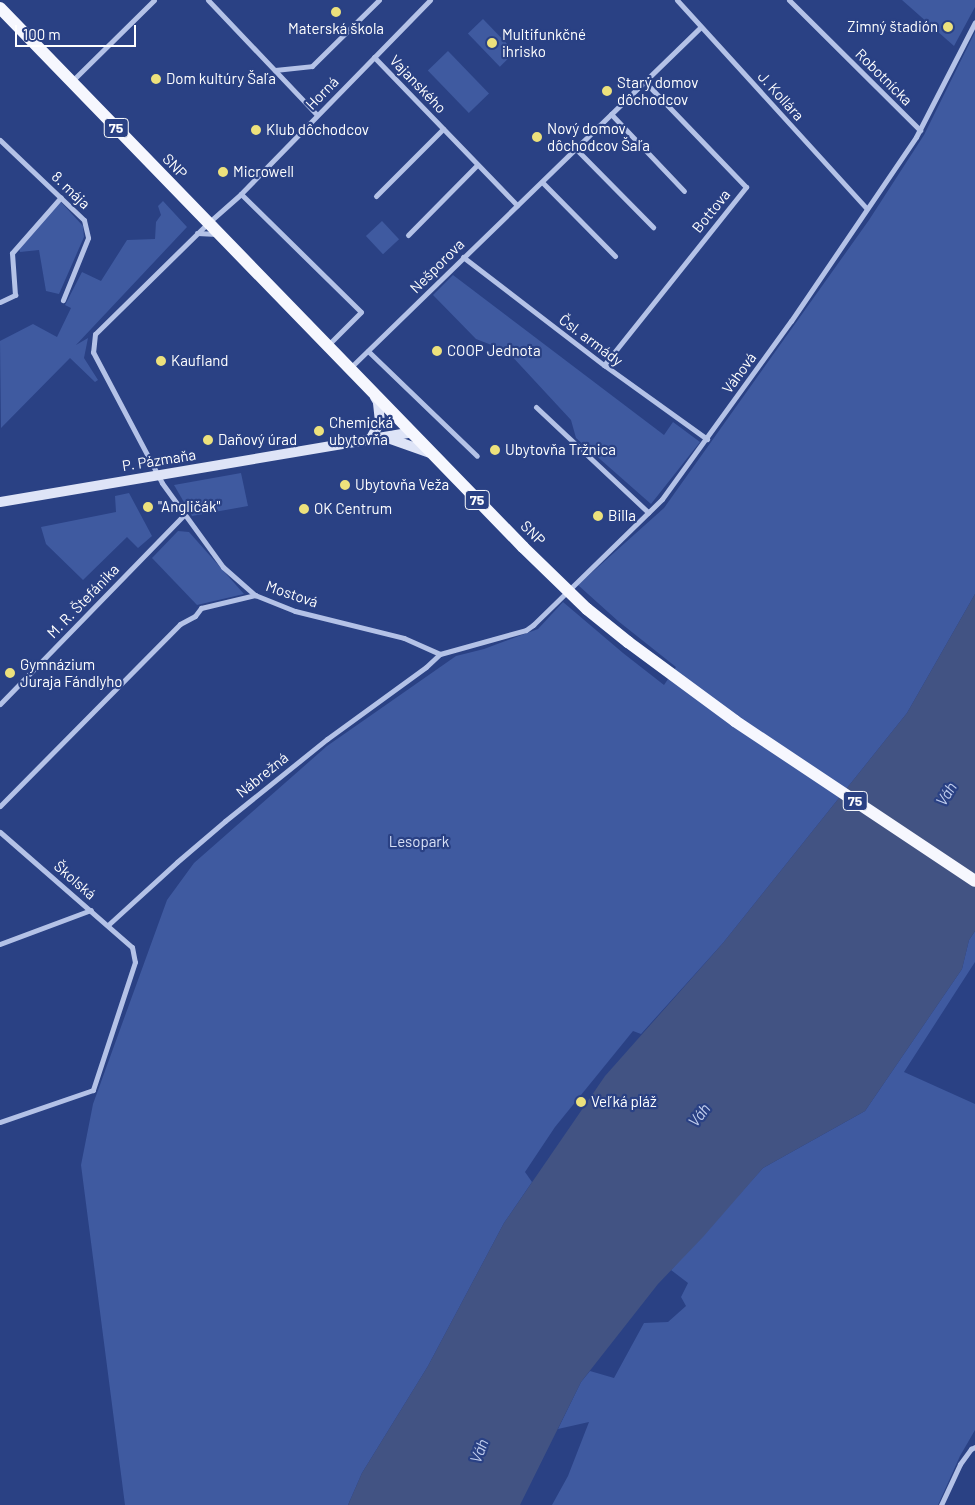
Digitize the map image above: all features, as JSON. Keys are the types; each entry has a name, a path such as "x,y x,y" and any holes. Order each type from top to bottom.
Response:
{"main road":[{"name":"SNP","path":"0,8 523,547 587,609 628,642 735,721 975,881"},
{"path":"370,440 380,422 378,402 371,389"},
{"name":"P. Pázmaňa","path":"0,502 412,432"},
{"path":"384,437 432,453"}],"street":[{"path":"71,81 154,0"},
{"path":"208,0 317,115"},
{"path":"275,70 312,66 379,0"},
{"name":"Horná","path":"197,233 241,194 430,0"},
{"name":"J. Kollára","path":"677,0 866,208"},
{"name":"Robotnícka","path":"789,0 920,130"},
{"name":"Váhová","path":"440,654 526,630 668,492 707,440 856,227 866,208 920,130 975,22"},
{"name":"Nešporova","path":"350,368 701,27"},
{"name":"Vajanského","path":"374,57 517,205"},
{"name":"Bottova","path":"604,365 746,187 645,82"},
{"path":"611,114 684,191"},
{"name":"Vajanského","path":"376,196 443,129"},
{"name":"8. mája","path":"0,140 84,220 88,238 62,300"},
{"path":"576,149 654,228"},
{"path":"408,235 477,165"},
{"path":"542,182 615,256"},
{"path":"241,194 361,312 328,345"},
{"path":"0,302 15,294 12,253 61,197"},
{"path":"197,233 219,234"},
{"name":"Mostová","path":"197,233 94,334 93,352 158,475 184,515 223,567 255,594 295,611 404,638 440,654"},
{"name":"Čsl. armády","path":"463,257 604,365 707,440"},
{"path":"368,351 477,456"},
{"path":"536,407 648,512"},
{"name":"M. R. Štefánika","path":"0,704 184,515"},
{"path":"0,806 180,624 195,616 201,608 255,594"},
{"name":"Nábrežná","path":"108,925 176,862 226,821 327,739 426,667 440,654"},
{"name":"Školská","path":"0,832 132,947 135,962 93,1090 0,1122"},
{"path":"0,944 91,910"},
{"path":"941,1505 960,1464 971,1449 975,1447"}],"green space":[{"name":"Zimný štadión","path":"902,0 975,0 975,7 954,46"},
{"path":"483,19 515,52 500,67 468,34"},
{"name":"Lesopark","path":"975,32 975,594 907,713 723,943 641,1034 633,1031 555,1127 525,1172 532,1182 504,1223 428,1366 362,1473 348,1505 125,1505 81,1165 93,1104 167,900 194,863 327,746 456,656 484,649 538,629 563,602 664,685 676,667 618,621 578,585 664,508 869,220 924,135"},
{"path":"448,51 489,93 469,113 428,70"},
{"path":"60,201 83,226 84,237 59,294 46,291 39,250 20,252 19,248"},
{"path":"163,201 187,227 76,345 88,338 84,358 98,380 95,382 70,358 1,428 0,341 33,324 57,337 71,308 65,305 82,272 101,281 127,240 155,239 156,222 161,215 158,206"},
{"path":"382,221 399,239 383,254 366,236"},
{"path":"453,275 664,435 673,422 700,442 651,504 576,438 571,420 507,351 476,339 433,295"},
{"path":"241,473 248,506 192,516 174,485"},
{"path":"129,493 152,536 138,548 127,537 83,580 46,544 41,527 116,512 115,496"},
{"path":"178,531 189,532 244,594 197,605 152,558"},
{"path":"975,931 975,962 904,1072 975,1104 975,1430 960,1456 938,1505 552,1505 568,1476 589,1422 558,1429 581,1382 590,1371 614,1378 644,1323 668,1322 686,1306 681,1297 688,1283 671,1270 763,1168 865,1111 962,969 969,940"}],"water":[{"name":"Váh","path":"975,594 975,931 969,940 962,969 865,1111 763,1168 703,1237 658,1284 581,1382 520,1505 348,1505 362,1473 428,1366 504,1223 605,1076 723,943 907,713"}],"place":[{"name":"Materská škola","path":"336,12"},
{"name":"Zimný štadión","path":"948,27"},
{"name":"Multifunkčné ihrisko","path":"492,43"},
{"name":"Dom kultúry Šaľa","path":"156,79"},
{"name":"Starý domov dôchodcov","path":"607,91"},
{"name":"Klub dôchodcov","path":"256,130"},
{"name":"Nový domov dôchodcov Šaľa","path":"537,137"},
{"name":"Microwell","path":"223,172"},
{"name":"COOP Jednota","path":"437,351"},
{"name":"Kaufland","path":"161,361"},
{"name":"Chemická ubytovňa","path":"319,431"},
{"name":"Daňový úrad","path":"208,440"},
{"name":"Ubytovňa Tržnica","path":"495,450"},
{"name":"Ubytovňa Veža","path":"345,485"},
{"name":"\"Angličák\"","path":"148,507"},
{"name":"OK Centrum","path":"304,509"},
{"name":"Billa","path":"598,516"},
{"name":"Gymnázium Juraja Fándlyho","path":"10,673"},
{"name":"Veľká pláž","path":"581,1102"}]}
